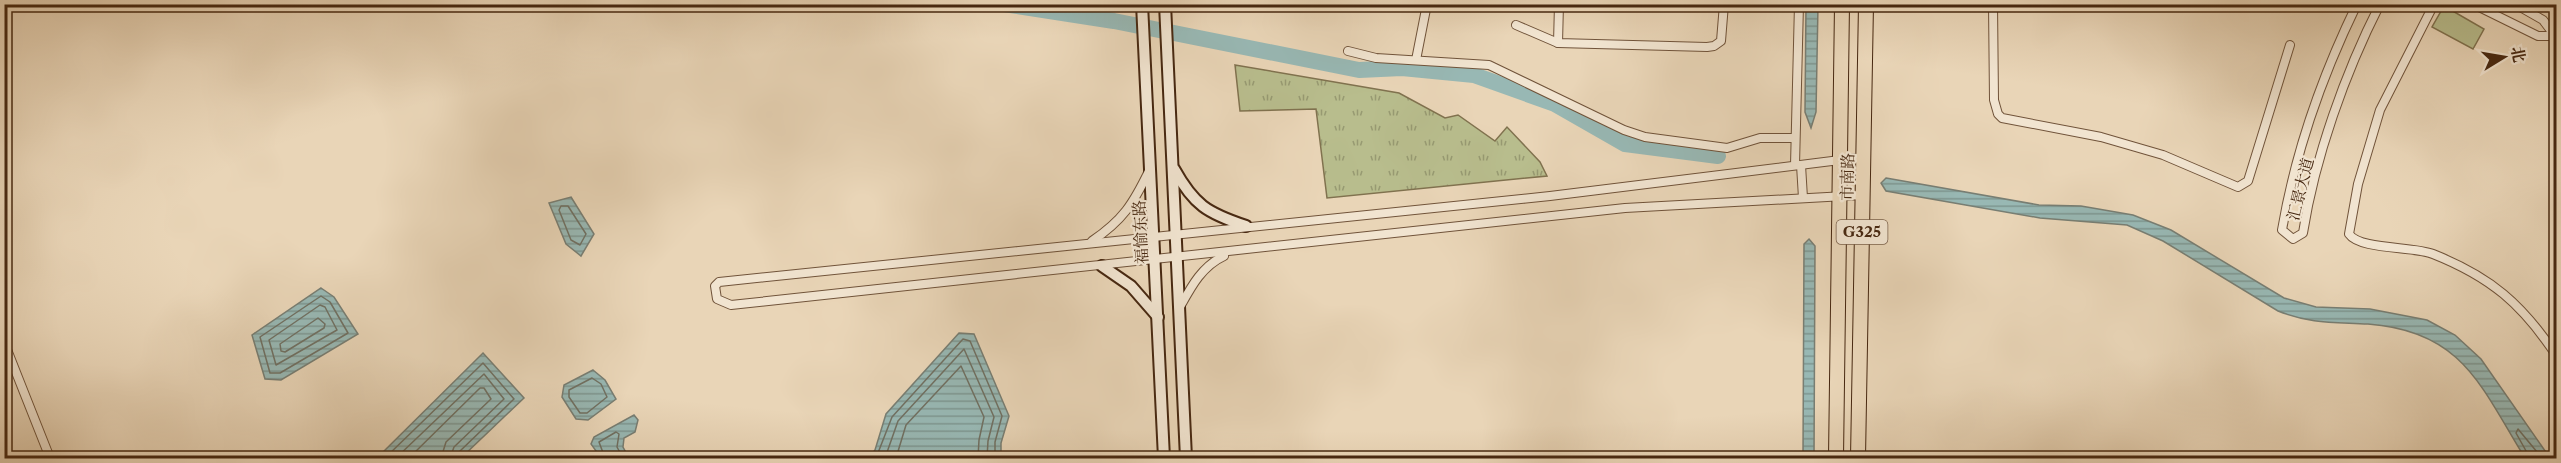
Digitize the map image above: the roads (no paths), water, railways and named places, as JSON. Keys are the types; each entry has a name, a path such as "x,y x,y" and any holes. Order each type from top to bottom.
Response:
{"highway":[{"name":"市南路","path":"1836,459 1842,4"},
{"name":"市南路","path":"1858,459 1866,4"},
{"path":"1840,124 1864,123"},
{"path":"1839,233 1862,232"}],"street":[{"path":"1416,60 1427,4"},
{"path":"1558,4 1558,43"},
{"path":"1516,25 1558,43 1714,46 1721,41 1723,34 1724,4"},
{"path":"1799,4 1795,138 1803,198"},
{"path":"1994,4 1994,100 1998,114 2002,118 2101,137 2155,153 2238,187 2248,182 2290,45"},
{"name":"汇景大道","path":"2357,4 2333,58 2291,189 2283,230 2293,239 2303,233 2311,194 2352,65 2380,4"},
{"path":"2434,4 2380,110 2358,184 2349,234 2360,243 2409,248 2432,254 2476,274 2521,307 2556,355"},
{"path":"2473,4 2538,36 2555,36"},
{"path":"2515,4 2543,20 2555,36"},
{"name":"福愉东路","path":"1142,5 1151,153 1164,459"},
{"path":"1165,7 1186,459"},
{"path":"1348,51 1376,58 1489,65 1624,130 1645,137 1727,148 1760,138 1795,138"},
{"path":"1151,153 1172,151"},
{"path":"1863,195 1625,208 1177,259 731,305 717,299 715,292 715,286 720,282 1550,196 1864,156"},
{"path":"1090,243 1115,225 1134,203 1151,167"},
{"path":"1173,168 1194,201 1211,214 1246,226"},
{"path":"1179,308 1193,282 1207,267 1232,252"},
{"path":"1102,266 1131,286 1158,317"},
{"path":"4,342 50,459"}],"water":[{"path":"1806,5 1818,5 1816,112 1811,128 1805,112"},
{"path":"1886,178 2039,205 2081,206 2133,215 2171,230 2284,298 2316,307 2370,309 2427,320 2455,335 2481,359 2550,458 2525,458 2481,386 2466,367 2448,351 2426,338 2400,329 2312,320 2278,311 2163,241 2127,225 2040,218 1886,191 1881,183"},
{"path":"571,197 594,234 581,256 566,244 549,203"},
{"path":"1809,239 1815,246 1814,458 1803,458 1804,244"},
{"path":"321,288 334,297 358,334 281,380 265,379 252,335"},
{"path":"959,333 974,334 1009,416 1001,443 1001,458 868,458 875,450 886,414"},
{"path":"483,353 524,398 461,458 377,458"},
{"path":"593,370 605,380 616,399 588,420 576,419 562,397 564,385"},
{"path":"634,415 638,420 635,432 624,438 623,447 629,458 601,458 591,444 594,437"}],"waterway":[{"path":"1004,4 1114,21 1359,70 1402,68 1474,75 1555,104 1625,144 1718,156"}]}
